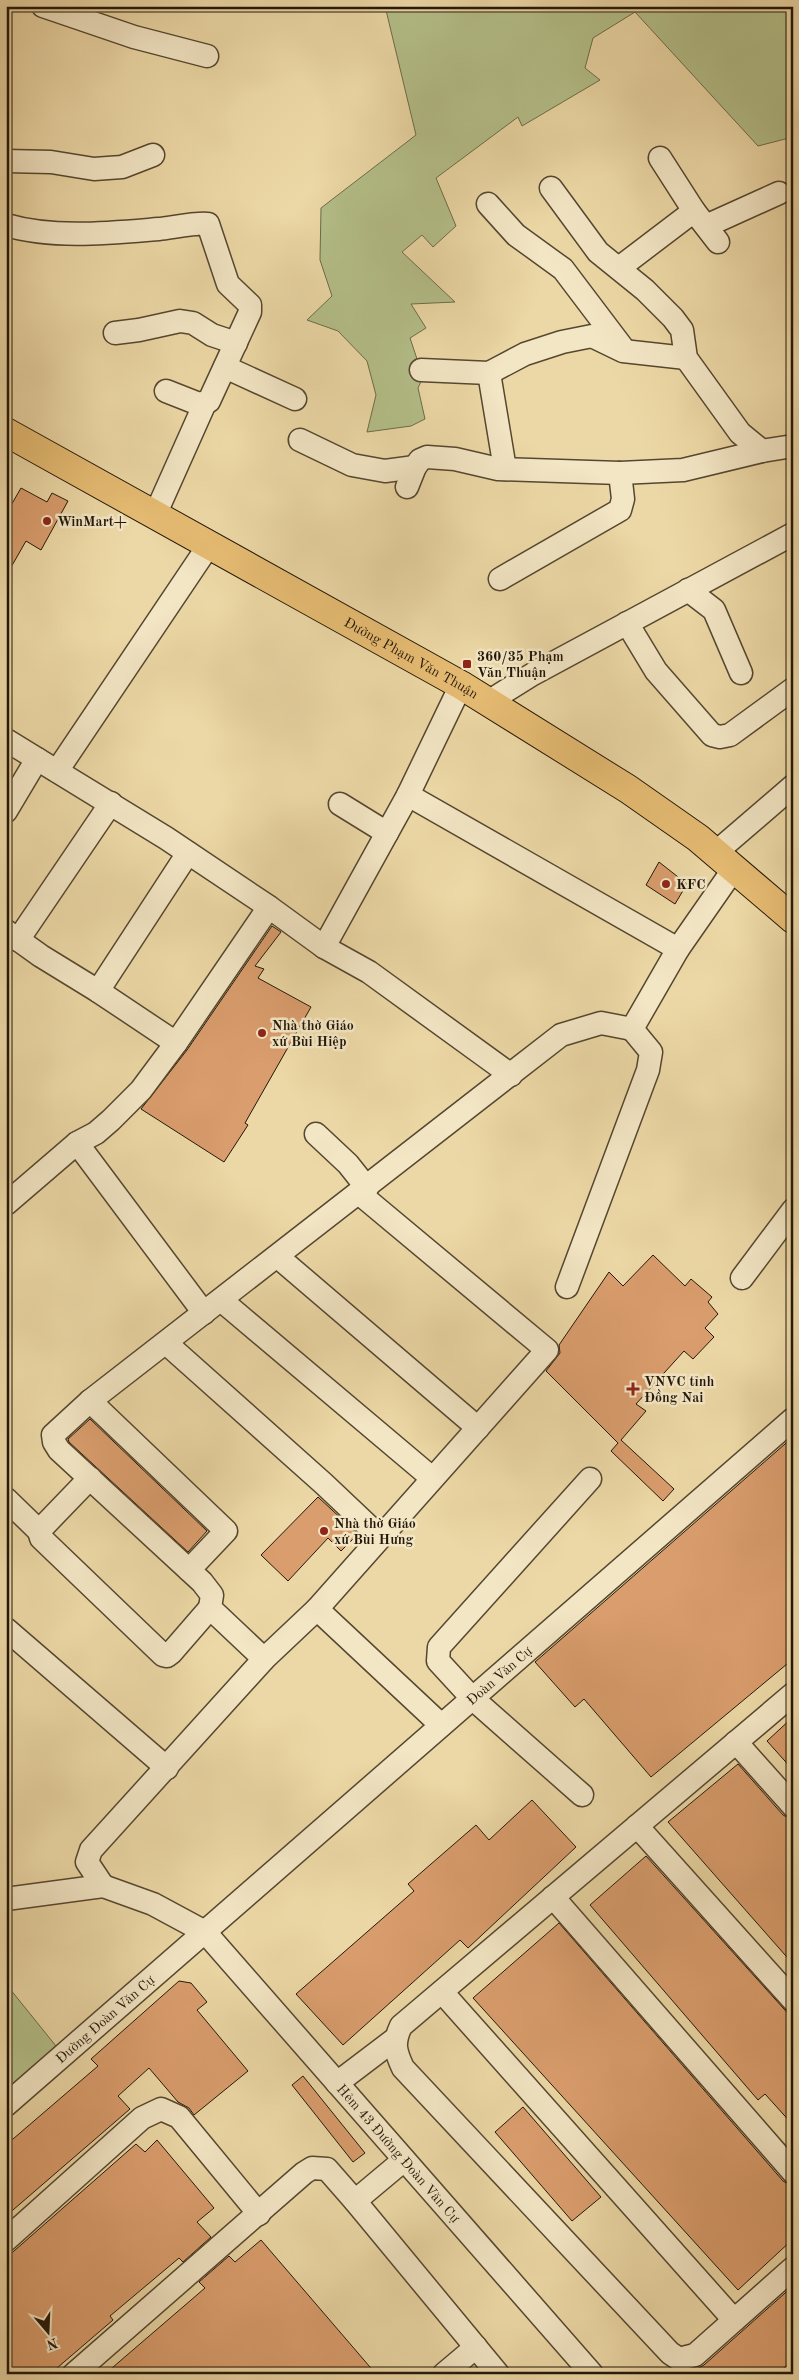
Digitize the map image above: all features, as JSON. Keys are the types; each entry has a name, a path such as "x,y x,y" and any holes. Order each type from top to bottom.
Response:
{"main road":[{"name":"Đường Phạm Văn Thuận","path":"6,432 461,685 628,789 698,838 793,919"}],"street":[{"path":"43,6 134,37 207,56"},
{"path":"6,160 51,162 94,169 122,167 153,155"},
{"path":"660,158 706,227"},
{"path":"552,188 598,252 607,261 619,268 673,318 682,330 686,358 740,433 762,451"},
{"path":"619,268 779,193"},
{"path":"488,204 516,235 563,269 623,351"},
{"path":"6,225 52,232 112,233 187,227 202,223 208,224 228,284 250,305 250,312 209,401 199,404 166,391"},
{"path":"115,333 180,321 193,322 212,335 236,343"},
{"path":"420,370 489,373 525,354 582,336 592,336 623,351 686,358"},
{"path":"225,367 295,399"},
{"path":"489,373 505,469"},
{"path":"154,515 205,403"},
{"path":"300,440 352,464 411,477 420,460 427,457 455,459 505,469 620,473 683,470 762,451 793,446"},
{"path":"500,579 620,510 623,499 620,473"},
{"path":"488,702 533,674 793,534"},
{"path":"57,770 209,545"},
{"path":"688,590 714,610 741,673"},
{"path":"627,623 656,671 712,735 720,737 730,735 793,689"},
{"path":"324,948 408,795 461,685"},
{"path":"6,740 111,803 188,853 268,907 324,948 369,972 511,1075"},
{"path":"6,811 37,758"},
{"path":"632,1029 678,949 724,862 793,786"},
{"path":"408,795 678,949"},
{"path":"111,803 12,935 176,1043"},
{"path":"340,804 388,833"},
{"path":"98,991 188,853"},
{"path":"6,1204 77,1143 96,1133 112,1120 141,1090 176,1043 268,907"},
{"path":"6,1499 39,1531 39,1535 49,1547 163,1655 167,1656 171,1653 210,1608 210,1591 59,1450 54,1442 53,1434 90,1401 363,1191 561,1035 601,1023 632,1029 651,1052 648,1070 566,1287"},
{"path":"103,1886 88,1867 87,1858 129,1806 167,1768 264,1659 317,1609 547,1350 363,1191 348,1164 316,1134"},
{"path":"77,1143 213,1306 432,1478"},
{"path":"742,1278 793,1210"},
{"path":"278,1257 478,1428"},
{"path":"166,1343 324,1484 380,1538"},
{"path":"90,1401 226,1532 189,1570"},
{"name":"Đoàn Văn Cự","path":"205,1932 370,1790 441,1724 793,1419"},
{"path":"39,1531 90,1478"},
{"path":"582,1795 472,1698 438,1661 439,1647 590,1479"},
{"path":"210,1608 264,1659"},
{"path":"317,1609 441,1724"},
{"path":"6,1629 167,1768"},
{"path":"793,1694 401,2026 395,2039 395,2052 403,2068 670,2353 679,2358 695,2355 793,2268"},
{"path":"736,1742 793,1806"},
{"path":"637,1826 793,2000"},
{"path":"6,1899 103,1886 153,1904 205,1932"},
{"path":"553,1897 793,2172"},
{"name":"Hẻm 43 Đường Đoàn Văn Cự","path":"205,1932 592,2374"},
{"name":"Đường Đoàn Văn Cự","path":"6,2105 205,1932"},
{"path":"442,1992 734,2320"},
{"path":"337,2083 395,2039"},
{"path":"6,2240 142,2118 161,2109 179,2117 259,2214"},
{"path":"355,2200 404,2160"},
{"path":"74,2374 312,2168 327,2169 355,2200 498,2374"},
{"path":"444,2374 476,2347"}],"green space":[{"path":"385,6 793,6 793,137 758,146 635,12 593,38 585,68 600,80 522,126 518,117 436,178 456,226 433,247 422,235 402,252 455,302 411,304 426,328 410,338 423,377 418,388 425,419 411,426 367,432 376,395 367,361 338,331 307,320 332,296 320,260 321,208 416,135"},
{"path":"6,1984 56,2046 6,2091"}],"building":[{"path":"21,488 47,502 52,493 68,501 41,550 26,541 6,576 6,514"},
{"name":"KFC","path":"659,862 687,884 675,904 646,885"},
{"name":"Nhà thờ Giáo xứ Bùi Hiệp","path":"272,926 281,932 255,966 264,969 258,978 311,1007 245,1123 248,1125 224,1162 141,1109 187,1050"},
{"path":"653,1255 685,1286 691,1279 712,1297 708,1302 718,1314 705,1328 714,1337 693,1359 684,1351 636,1404 646,1411 621,1440 674,1489 663,1501 611,1451 618,1443 546,1371 560,1353 559,1345 609,1272 623,1286"},
{"path":"90,1419 207,1531 188,1552 69,1442 68,1439"},
{"path":"793,1437 793,1659 651,1777 584,1699 575,1707 535,1662"},
{"path":"318,1497 358,1534 341,1551 328,1538 288,1581 261,1555"},
{"path":"793,1717 793,1770 767,1741"},
{"path":"738,1764 783,1815 793,1820 793,1964 668,1822"},
{"path":"532,1800 576,1847 468,1948 460,1940 343,2045 296,1994 414,1891 408,1884 476,1825 489,1840"},
{"path":"646,1856 793,2019 793,2125 765,2094 758,2100 590,1905"},
{"path":"559,1923 783,2181 793,2187 793,2239 738,2290 473,1998"},
{"path":"179,1981 191,1983 207,2002 197,2010 248,2071 194,2115 189,2108 178,2102 149,2068 118,2096 130,2109 6,2216 6,2145 98,2066 91,2059"},
{"path":"303,2076 365,2153 353,2162 292,2085"},
{"path":"523,2107 601,2197 572,2221 495,2132"},
{"path":"157,2140 214,2208 197,2222 211,2237 183,2262 179,2258 110,2316 113,2320 50,2374 6,2374 6,2258 136,2144 145,2152"},
{"path":"261,2240 376,2374 105,2374 205,2288 199,2282 229,2256 235,2262"},
{"path":"793,2286 793,2360 777,2374 688,2374 704,2365"}],"place":[{"name":"WinMart+","path":"47,521"},
{"name":"360/35 Phạm Văn Thuận","path":"467,664"},
{"name":"KFC","path":"666,884"},
{"name":"Nhà thờ Giáo xứ Bùi Hiệp","path":"262,1033"},
{"name":"VNVC tỉnh Đồng Nai","path":"633,1389"},
{"name":"Nhà thờ Giáo xứ Bùi Hưng","path":"324,1531"}]}
